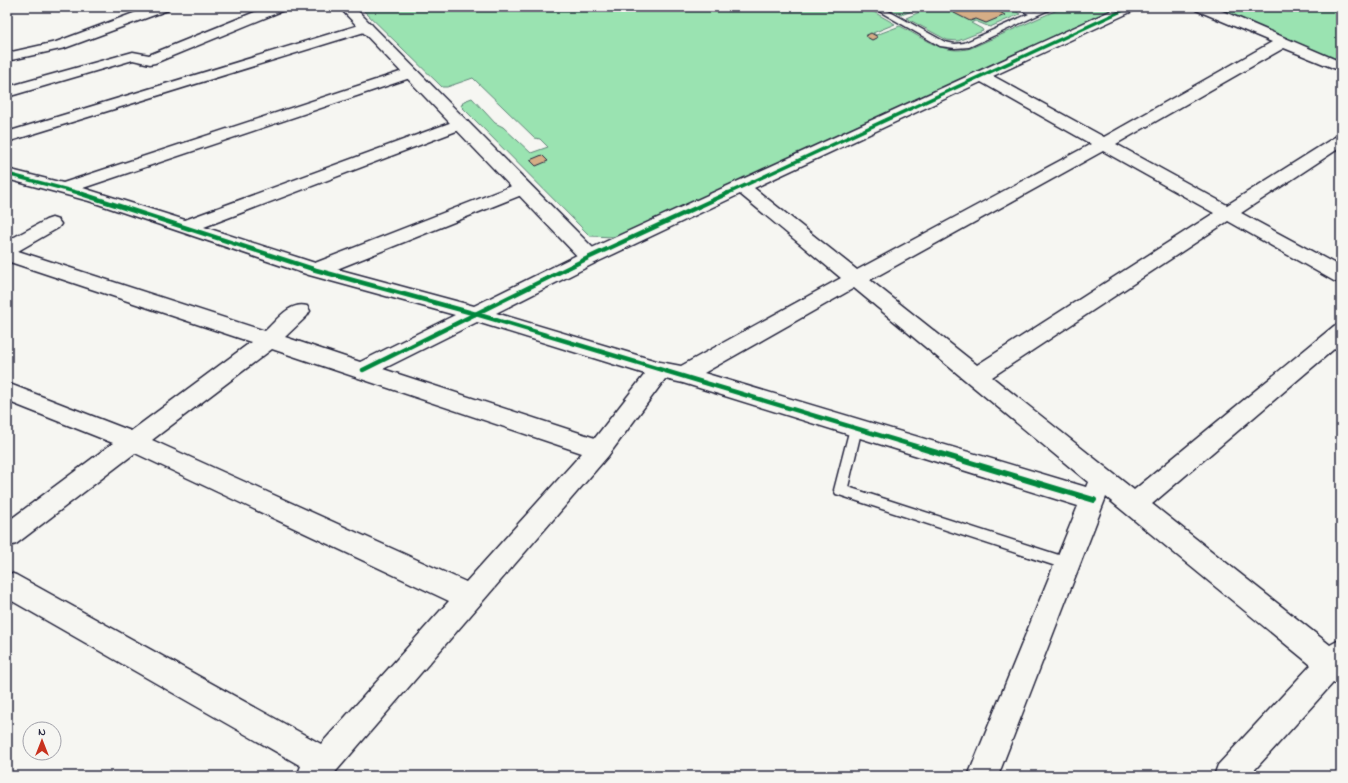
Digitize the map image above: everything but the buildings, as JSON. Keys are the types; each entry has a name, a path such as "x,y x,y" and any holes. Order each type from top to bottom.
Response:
{"street":[{"path":"7,57 60,45 163,7"},
{"path":"7,92 133,56 150,60 279,7"},
{"path":"346,7 590,257"},
{"path":"363,370 590,257 1130,7"},
{"path":"1201,7 1341,67"},
{"path":"7,137 366,27"},
{"path":"7,584 318,769 600,449 671,372 855,279 1104,144 1283,42"},
{"path":"63,189 410,73"},
{"path":"981,76 1341,276"},
{"path":"185,227 461,124"},
{"path":"976,376 1229,214 1341,140"},
{"path":"7,174 95,197 316,270 476,314 856,428 1097,489 1134,505 1338,663 1229,776"},
{"path":"742,187 976,376 1097,489"},
{"path":"316,270 523,188"},
{"path":"7,249 52,224"},
{"path":"7,254 600,449"},
{"path":"7,536 132,440 269,340 300,311"},
{"path":"1134,505 1341,331"},
{"path":"7,392 132,440 470,597"},
{"path":"983,776 1097,489"}],"lane":[{"path":"876,7 943,44 955,46 966,44 1051,7"},
{"path":"1019,7 1035,14"},
{"path":"856,428 841,490 1068,564"}],"green space":[{"path":"360,7 865,7 895,24 873,33 876,35 900,26 943,48 961,50 971,48 1064,7 1117,7 615,237 590,236 461,106 464,101 472,98 495,123 503,127 531,153 548,147 540,139 535,138 473,78 447,87 442,87"},
{"path":"886,7 923,7 901,15"},
{"path":"931,7 1009,7 1020,14 990,27 975,21 971,23 983,31 958,41 947,40 906,18"},
{"path":"1212,7 1341,7 1341,62"}],"cycle path":[{"path":"363,370 590,257 1130,7"},
{"path":"7,174 95,197 316,270 476,314 660,370 683,375 1094,500"}]}
